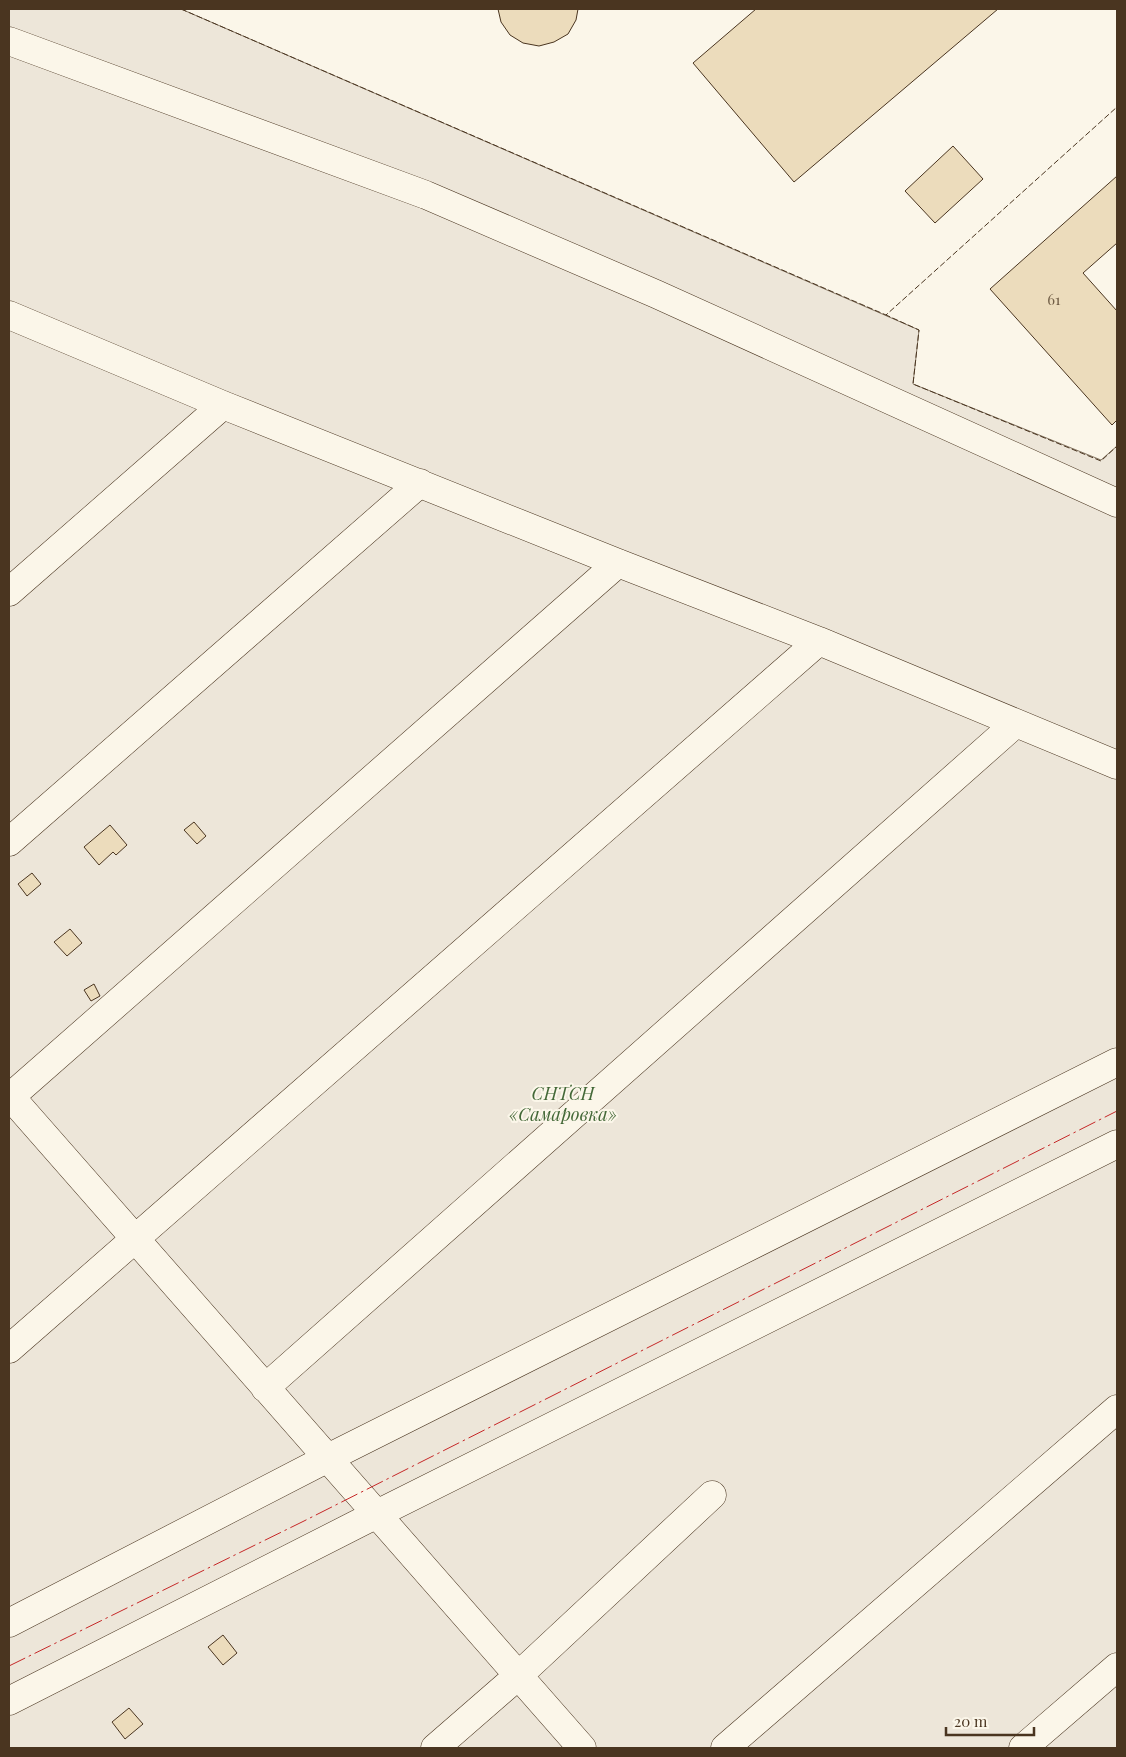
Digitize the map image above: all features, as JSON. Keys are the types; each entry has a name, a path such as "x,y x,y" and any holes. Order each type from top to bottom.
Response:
{"street":[{"path":"9,41 426,195 665,298 1117,503"},
{"path":"13,323 819,641 1117,765"},
{"path":"9,592 223,405"},
{"path":"9,842 420,483"},
{"path":"582,1748 9,1097 618,563"},
{"path":"9,1349 819,641"},
{"path":"266,1388 1016,723"},
{"path":"9,1622 328,1458 1117,1062"},
{"path":"9,1701 377,1514 1117,1144"},
{"path":"725,1748 1117,1409"},
{"path":"435,1748 519,1675 712,1495"},
{"path":"1023,1748 1117,1666"}],"green space":[{"name":"СНТСН «Самаровка»","path":"9,9 181,9 919,330 913,384 1101,460 1117,446 1117,1748 9,1748"}],"building":[{"path":"498,9 578,9 576,20 568,34 554,42 539,46 523,43 510,35 501,22"},
{"path":"756,9 998,9 794,182 693,63"},
{"path":"953,146 983,179 935,223 905,191"},
{"path":"1117,176 1117,243 1083,273 1117,311 1117,420 1112,425 990,289"},
{"path":"194,822 206,836 197,844 184,830"},
{"path":"110,825 127,845 116,855 113,852 99,865 84,847"},
{"path":"32,873 41,884 27,896 18,884"},
{"path":"70,929 82,943 67,956 54,942"},
{"path":"94,984 100,996 91,1001 84,990"},
{"path":"223,1635 237,1653 223,1665 208,1647"},
{"path":"129,1708 143,1724 125,1739 112,1722"}],"fence":[{"path":"181,9 886,315 1117,107"},
{"path":"887,314 919,330 913,384 1101,461 1117,446"}],"power":[{"path":"9,1666 304,1521 1117,1111"}]}
